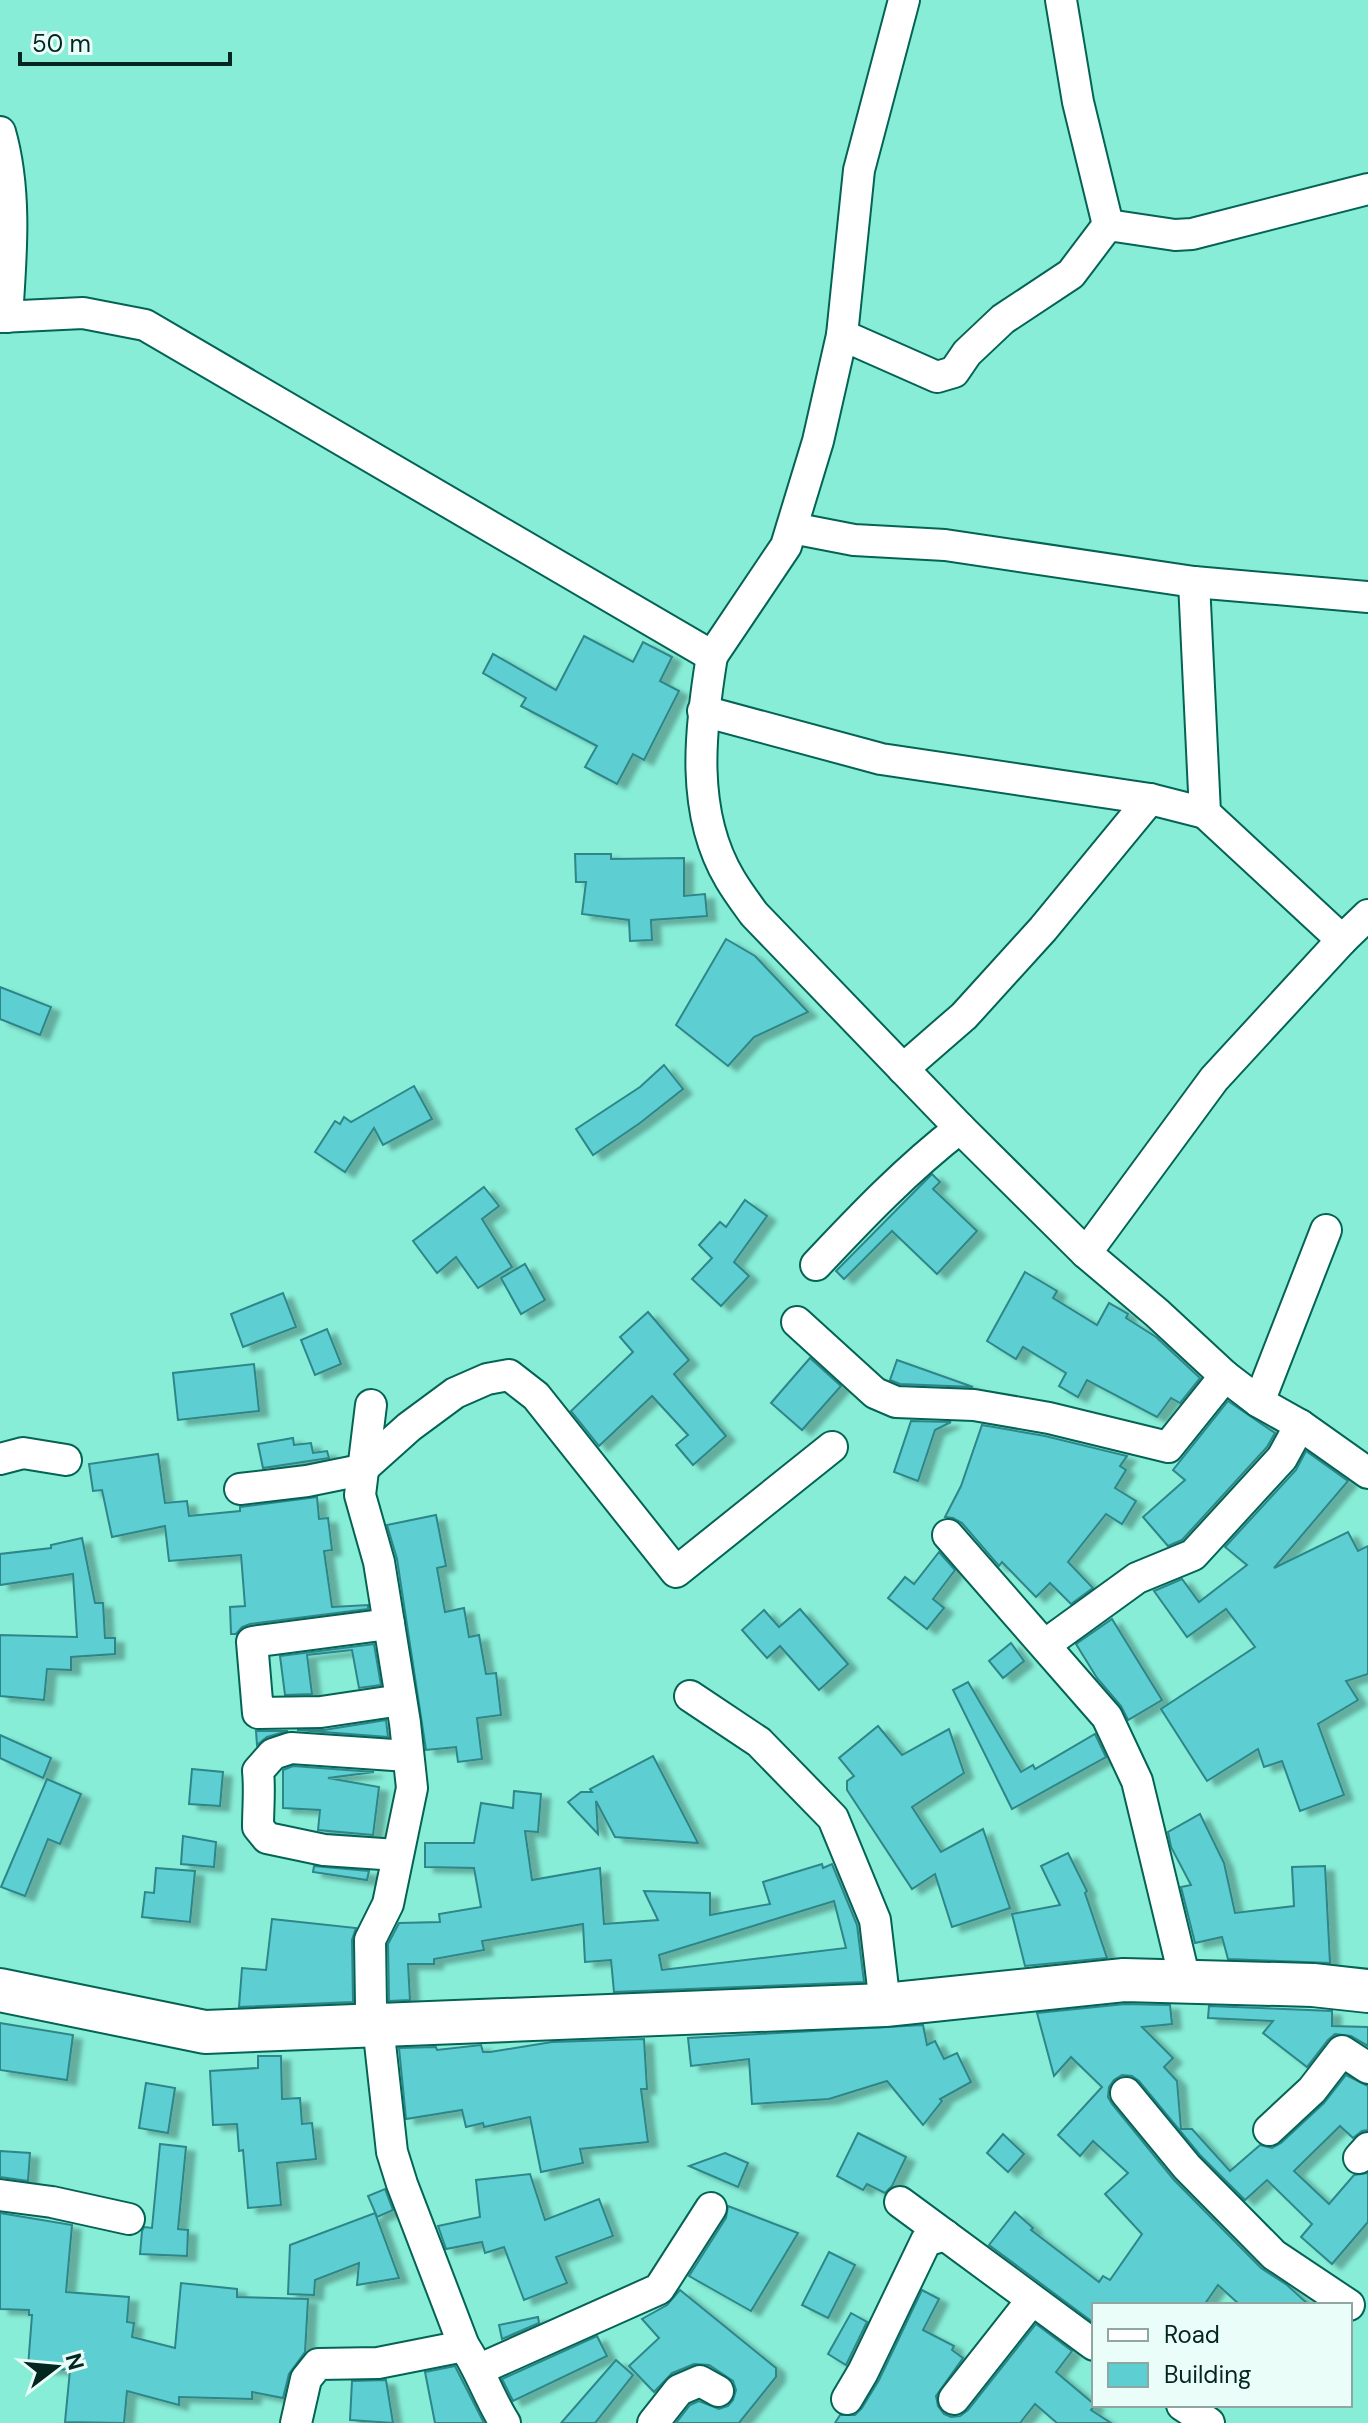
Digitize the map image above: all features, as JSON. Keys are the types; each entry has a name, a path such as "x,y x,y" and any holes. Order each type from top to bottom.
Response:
{"street":[{"path":"904,0 859,170 842,335 818,441 786,546 712,656 703,711 701,769 708,826 728,877 754,914 960,1128 1086,1253 1225,1376 1259,1402 1300,1425 1368,1473"},
{"path":"1061,0 1078,102 1108,225"},
{"path":"0,132 6,153 11,248 4,317 83,313 145,325 712,656"},
{"path":"1108,225 1175,235 1192,234 1368,189"},
{"path":"842,335 937,377 954,372 967,353 1003,319 1071,274 1108,225"},
{"path":"792,528 854,540 945,545 1194,582 1368,597"},
{"path":"1194,582 1205,813"},
{"path":"703,711 881,759 1150,799 1205,813 1342,940"},
{"path":"903,1069 964,1016 1043,929 1150,799"},
{"path":"1086,1253 1214,1079 1368,915"},
{"path":"816,1265 882,1195 921,1158 960,1128"},
{"path":"1259,1402 1326,1230"},
{"path":"797,1322 875,1393 896,1402 974,1405 1049,1418 1168,1447 1225,1376"},
{"path":"240,1489 307,1481 361,1470 409,1427 455,1393 487,1379 509,1375 536,1396 676,1572 832,1447"},
{"path":"371,1405 360,1495 379,1562 412,1788 388,1904 370,1940 371,2006 378,2025 392,2152 406,2197 486,2392 505,2423"},
{"path":"1046,1644 1137,1578 1193,1555 1282,1458 1300,1425"},
{"path":"0,1459 23,1453 66,1460"},
{"path":"948,1535 1107,1717 1137,1781 1185,1980"},
{"path":"389,1624 252,1642 258,1713 321,1712 401,1700"},
{"path":"690,1696 759,1742 833,1818 875,1920 885,2005"},
{"path":"397,1855 324,1850 267,1838 258,1827 258,1771 273,1754 291,1748 408,1756"},
{"path":"0,1990 205,2032 548,2021 885,2005 1124,1980 1313,1985 1368,1991"},
{"path":"1269,2130 1312,2090 1342,2051 1368,2068"},
{"path":"1126,2093 1187,2167 1274,2255 1345,2303"},
{"path":"0,2195 52,2202 129,2219"},
{"path":"900,2202 1092,2344"},
{"path":"296,2423 306,2379 318,2364 472,2358 659,2289 711,2208"},
{"path":"847,2399 926,2241 945,2235"},
{"path":"954,2399 1032,2300"},
{"path":"653,2423 679,2390 700,2381 718,2391"},
{"path":"1185,2407 1209,2423"}],"building":[{"path":"584,636 633,662 643,642 672,657 660,681 679,691 644,760 633,754 617,784 585,767 597,746 521,706 526,698 483,673 493,654 556,690"},
{"path":"575,854 611,854 611,859 684,858 684,896 705,894 707,916 651,920 652,940 630,941 629,920 582,914 586,882 576,882"},
{"path":"726,939 755,956 808,1012 754,1037 728,1066 676,1025"},
{"path":"0,987 51,1007 40,1035 0,1019"},
{"path":"664,1065 683,1089 593,1155 576,1129 640,1087"},
{"path":"414,1086 432,1119 383,1145 374,1128 345,1172 315,1152 335,1121 340,1124 344,1117 351,1122"},
{"path":"932,1174 940,1182 933,1189 977,1231 937,1274 892,1231 844,1279 836,1271"},
{"path":"484,1187 499,1206 482,1219 512,1267 478,1288 456,1257 437,1273 413,1241"},
{"path":"745,1200 767,1216 734,1262 749,1276 721,1306 692,1279 712,1258 699,1245 720,1222 726,1227"},
{"path":"525,1264 545,1300 521,1314 501,1278"},
{"path":"1025,1272 1057,1291 1053,1298 1097,1325 1109,1303 1128,1314 1126,1318 1156,1337 1200,1378 1180,1403 1171,1398 1157,1417 1087,1380 1078,1397 1059,1386 1066,1373 1023,1347 1016,1359 987,1341"},
{"path":"283,1293 296,1327 243,1347 231,1314"},
{"path":"648,1312 689,1360 674,1374 726,1436 693,1465 676,1445 688,1435 652,1396 599,1446 571,1411 633,1352 620,1337"},
{"path":"327,1329 341,1364 315,1375 301,1340"},
{"path":"810,1358 841,1386 802,1430 771,1403"},
{"path":"897,1360 973,1387 900,1384 890,1380"},
{"path":"254,1364 259,1411 178,1420 173,1373"},
{"path":"1228,1401 1275,1433 1267,1447 1182,1540 1168,1546 1143,1517 1185,1480 1173,1470"},
{"path":"911,1421 951,1422 935,1430 918,1481 894,1472"},
{"path":"982,1425 1045,1436 1127,1456 1120,1466 1126,1470 1115,1488 1136,1501 1122,1524 1106,1514 1068,1562 1093,1588 1071,1604 1050,1583 1036,1597 1002,1562 999,1566 962,1523 945,1517 961,1486"},
{"path":"293,1438 294,1445 311,1443 313,1453 327,1451 329,1458 263,1468 258,1444"},
{"path":"1306,1451 1348,1481 1274,1568 1348,1532 1358,1551 1368,1546 1368,1674 1346,1681 1358,1700 1318,1724 1344,1795 1300,1811 1282,1761 1264,1767 1258,1749 1207,1781 1161,1709 1255,1647 1226,1609 1187,1637 1154,1591 1182,1579 1199,1602 1247,1565 1225,1547 1296,1470"},
{"path":"158,1454 165,1503 187,1501 189,1516 240,1511 240,1507 317,1497 319,1519 328,1518 332,1550 324,1551 332,1607 368,1605 368,1609 250,1624 231,1634 230,1607 245,1606 241,1555 169,1561 165,1526 112,1537 102,1490 93,1491 89,1464"},
{"path":"436,1515 446,1566 437,1568 445,1612 464,1608 469,1637 479,1635 486,1674 496,1673 501,1715 477,1718 482,1759 458,1762 456,1747 426,1750 397,1559 387,1525"},
{"path":"82,1538 95,1603 103,1603 105,1638 115,1638 115,1654 71,1657 71,1670 47,1669 44,1700 0,1696 0,1635 77,1637 73,1574 0,1585 0,1554 51,1548 51,1545"},
{"path":"939,1552 955,1570 933,1599 944,1608 927,1629 888,1598 905,1577 914,1584"},
{"path":"800,1609 848,1664 819,1690 780,1646 767,1658 742,1630 764,1610 779,1627"},
{"path":"1112,1619 1162,1700 1128,1720 1076,1644"},
{"path":"1011,1643 1024,1661 1003,1678 989,1661"},
{"path":"374,1644 381,1685 359,1688 352,1650 307,1655 312,1694 285,1695 280,1656"},
{"path":"968,1682 1021,1772 1033,1765 1035,1769 1095,1734 1106,1757 1012,1809 953,1690"},
{"path":"386,1720 388,1737 297,1730 324,1730"},
{"path":"878,1726 902,1755 949,1729 964,1773 912,1807 941,1852 983,1829 1010,1908 952,1927 935,1874 912,1889 847,1790 847,1781 854,1776 839,1758"},
{"path":"256,1731 288,1731 267,1737 257,1745"},
{"path":"0,1735 51,1758 43,1778 0,1758"},
{"path":"653,1756 698,1843 615,1837 596,1801 598,1834 568,1802 581,1792 592,1792 590,1789"},
{"path":"293,1766 374,1772 328,1778 379,1787 373,1835 318,1830 320,1810 283,1808 283,1770"},
{"path":"192,1769 223,1772 220,1806 189,1804"},
{"path":"47,1779 81,1794 60,1844 48,1839 25,1896 1,1887"},
{"path":"514,1791 541,1794 538,1832 525,1831 532,1880 600,1868 604,1924 658,1920 644,1891 710,1893 710,1915 770,1904 763,1882 822,1864 823,1868 832,1864 857,1925 864,1982 614,1992 611,1960 585,1962 583,1924 482,1941 484,1950 434,1959 434,1964 408,1964 410,2000 389,2001 388,1944 399,1923 440,1922 439,1914 481,1907 474,1868 425,1867 425,1843 474,1843 481,1803 513,1808","holes":["834,1901 846,1948 662,1970 659,1955"]},
{"path":"1200,1814 1224,1863 1235,1913 1294,1906 1292,1867 1325,1866 1330,1963 1228,1959 1222,1937 1195,1943 1181,1887 1191,1885 1171,1847 1168,1832"},
{"path":"183,1836 216,1842 214,1867 181,1864"},
{"path":"1068,1853 1087,1891 1085,1893 1107,1958 1025,1966 1012,1914 1060,1905 1041,1866"},
{"path":"314,1866 369,1871 367,1880 313,1872"},
{"path":"156,1868 195,1871 190,1922 142,1917 145,1892 154,1893"},
{"path":"272,1919 356,1928 352,1940 353,2002 239,2007 242,1968 266,1970"},
{"path":"1125,2004 1170,2005 1172,2024 1142,2027 1173,2058 1164,2067 1177,2081 1181,2129 1192,2129 1230,2171 1260,2145 1272,2148 1281,2143 1324,2103 1346,2075 1368,2086 1368,2130 1353,2138 1340,2126 1294,2171 1329,2204 1354,2175 1368,2173 1368,2222 1332,2264 1301,2237 1312,2224 1267,2180 1245,2200 1200,2155 1139,2081 1122,2075 1109,2087 1108,2097 1112,2104 1174,2180 1261,2268 1307,2303 1238,2303 1218,2285 1205,2303 1092,2303 1092,2322 989,2245 1015,2212 1033,2228 1031,2230 1099,2282 1103,2276 1110,2280 1142,2234 1105,2194 1128,2173 1093,2141 1080,2156 1058,2135 1102,2087 1071,2057 1054,2076 1037,2013"},
{"path":"1209,2006 1332,2011 1332,2026 1368,2027 1368,2046 1351,2036 1335,2034 1307,2067 1263,2033 1273,2021 1208,2018"},
{"path":"0,2023 73,2035 67,2080 0,2070"},
{"path":"923,2025 927,2045 935,2041 944,2059 957,2053 971,2082 940,2099 942,2101 923,2125 887,2081 829,2099 752,2104 749,2059 691,2066 688,2038"},
{"path":"644,2039 647,2089 641,2089 648,2142 580,2149 583,2163 541,2172 530,2117 484,2127 483,2123 466,2127 462,2110 406,2119 399,2048 436,2047 437,2050 481,2045 483,2052 490,2052 552,2042"},
{"path":"258,2056 281,2056 282,2099 300,2098 302,2124 312,2123 316,2159 277,2163 281,2205 248,2208 243,2150 239,2151 237,2124 213,2125 210,2071 258,2068"},
{"path":"146,2083 175,2088 168,2133 139,2128"},
{"path":"858,2133 906,2157 892,2186 885,2193 867,2184 863,2190 837,2176"},
{"path":"1003,2134 1024,2154 1008,2172 987,2153"},
{"path":"160,2144 186,2147 178,2229 188,2230 187,2256 140,2254 142,2231 144,2227 152,2228"},
{"path":"0,2151 30,2153 28,2181 0,2177"},
{"path":"725,2153 748,2163 738,2187 689,2166"},
{"path":"530,2174 545,2220 599,2199 613,2236 556,2257 567,2283 524,2300 504,2247 485,2253 482,2242 446,2249 438,2226 480,2217 476,2180"},
{"path":"385,2189 393,2210 377,2217 368,2196"},
{"path":"728,2206 798,2233 751,2311 689,2276 726,2218"},
{"path":"0,2213 72,2225 66,2292 129,2297 127,2322 134,2323 132,2337 175,2348 181,2283 237,2289 237,2297 308,2299 305,2352 289,2374 283,2398 252,2392 252,2399 179,2397 179,2405 127,2391 124,2423 65,2422 70,2370 28,2367 32,2315 29,2315 29,2310 0,2309"},
{"path":"375,2213 399,2278 357,2285 359,2263 315,2280 314,2295 288,2294 290,2245"},
{"path":"829,2252 855,2265 828,2318 802,2305"},
{"path":"680,2290 776,2368 776,2377 739,2423 676,2423 690,2405 699,2401 719,2409 733,2400 736,2390 733,2381 709,2365 694,2364 672,2373 654,2392 629,2366 659,2338 642,2319 667,2305"},
{"path":"922,2290 939,2299 923,2330 954,2346 952,2350 963,2358 936,2396 944,2414 960,2416 968,2410 1036,2324 1072,2351 1056,2372 1092,2402 1091,2410 1111,2423 1057,2423 1035,2404 1020,2423 835,2423 840,2415 855,2415 879,2380"},
{"path":"851,2313 867,2322 846,2365 828,2354"},
{"path":"538,2317 539,2323 502,2339 499,2325"},
{"path":"597,2336 607,2356 513,2401 502,2379"},
{"path":"616,2360 633,2375 595,2423 561,2423"},
{"path":"455,2366 484,2423 435,2423 425,2372"},
{"path":"386,2380 393,2423 350,2420 352,2381"}]}
